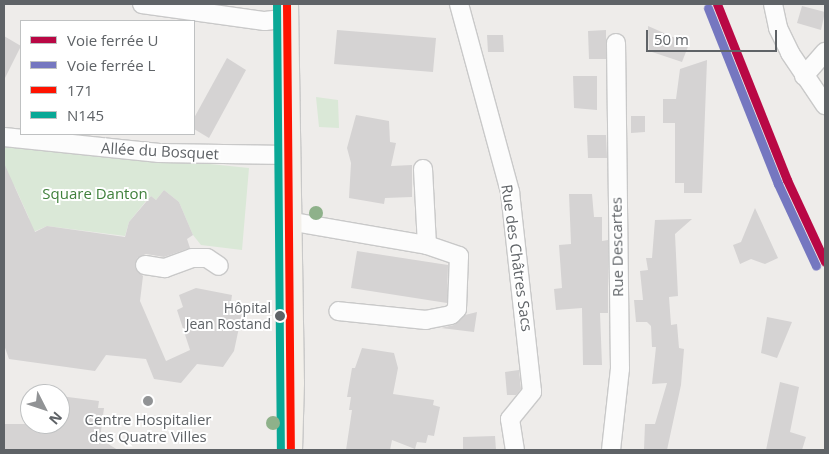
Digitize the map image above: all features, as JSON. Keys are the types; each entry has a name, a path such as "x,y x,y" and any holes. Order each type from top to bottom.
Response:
{"main road":[{"path":"287,11 288,221 293,383 291,450"}],"street":[{"path":"142,4 264,21 287,11"},
{"name":"Rue des Châtres Sacs","path":"459,4 511,201 532,392 510,419 515,450"},
{"path":"772,4 778,28 804,76 825,105"},
{"name":"Rue Descartes","path":"611,450 620,369 616,43"},
{"path":"804,76 825,52"},
{"name":"Allée du Bosquet","path":"4,137 159,153 288,155"},
{"path":"423,169 427,245"},
{"path":"288,221 427,245 454,252 461,260 455,313 426,320 338,311"},
{"path":"145,265 165,268 200,258 218,266"}],"green space":[{"path":"316,97 338,100 339,128 319,127"},
{"name":"Square Danton","path":"4,143 249,168 242,250 201,245 193,235 179,202 164,190 156,200 151,196 146,201 129,222 125,236 47,226 31,233 29,218 15,187 4,180"}],"building":[{"path":"802,6 825,12 821,30 797,23"},
{"path":"648,26 689,44 682,62 649,51"},
{"path":"337,30 436,38 433,72 334,64"},
{"path":"606,30 606,59 589,59 588,31"},
{"path":"487,35 503,35 504,52 488,52"},
{"path":"4,36 20,45 20,48 4,80"},
{"path":"227,58 246,70 209,138 195,130 195,116"},
{"path":"707,60 702,193 684,193 684,183 675,183 675,123 663,123 663,99 676,99 680,69"},
{"path":"573,76 597,76 597,110 574,108"},
{"path":"356,115 389,121 390,142 396,143 391,166 412,165 412,197 385,198 384,204 349,198 351,163 347,148"},
{"path":"631,116 645,116 645,132 631,133"},
{"path":"587,135 606,135 607,158 588,158"},
{"path":"4,163 35,232 47,226 125,237 129,222 151,196 156,200 164,190 179,202 193,235 187,239 190,248 164,257 146,254 137,258 135,268 143,276 140,301 166,361 190,350 177,310 183,307 179,295 196,288 232,295 231,302 244,304 234,351 223,367 197,364 181,383 154,379 146,359 106,355 95,371 9,359 4,345"},
{"path":"569,194 592,194 594,217 602,217 602,241 608,240 608,313 600,313 602,365 583,365 582,308 556,310 554,289 562,288 559,245 571,244"},
{"path":"755,208 778,258 765,264 751,259 740,264 733,245 741,242"},
{"path":"692,219 675,234 678,296 669,297 671,325 677,324 679,348 684,349 681,385 667,450 644,449 645,424 655,424 667,383 652,384 656,347 652,347 651,326 647,322 636,322 634,300 643,300 640,271 648,270 646,258 652,258 655,220"},
{"path":"357,251 448,265 447,303 351,288"},
{"path":"477,312 474,332 441,328 454,325 465,315"},
{"path":"767,317 792,322 777,358 761,353"},
{"path":"362,348 394,353 398,368 393,394 434,400 433,405 440,407 434,436 428,435 426,443 417,442 415,449 392,440 390,450 346,450 352,410 349,410 351,397 347,397 352,368 355,368"},
{"path":"519,370 521,389 516,395 507,395 505,372"},
{"path":"780,382 799,387 790,432 806,437 802,450 766,450"},
{"path":"70,397 99,401 98,408 104,408 100,439 118,450 4,450 4,424 20,424 20,434 70,434"},
{"path":"495,436 496,450 463,450 463,437"}],"rail line":[{"name":"U","path":"717,4 787,180 825,262"},
{"name":"L","path":"708,8 778,184 816,266"}],"transit line":[{"name":"N145","path":"277,4 281,450"},
{"name":"171","path":"287,4 291,450"}],"place":[{"name":"Hôpital Jean Rostand","path":"280,316"},
{"name":"Centre Hospitalier des Quatre Villes","path":"148,401"}]}
